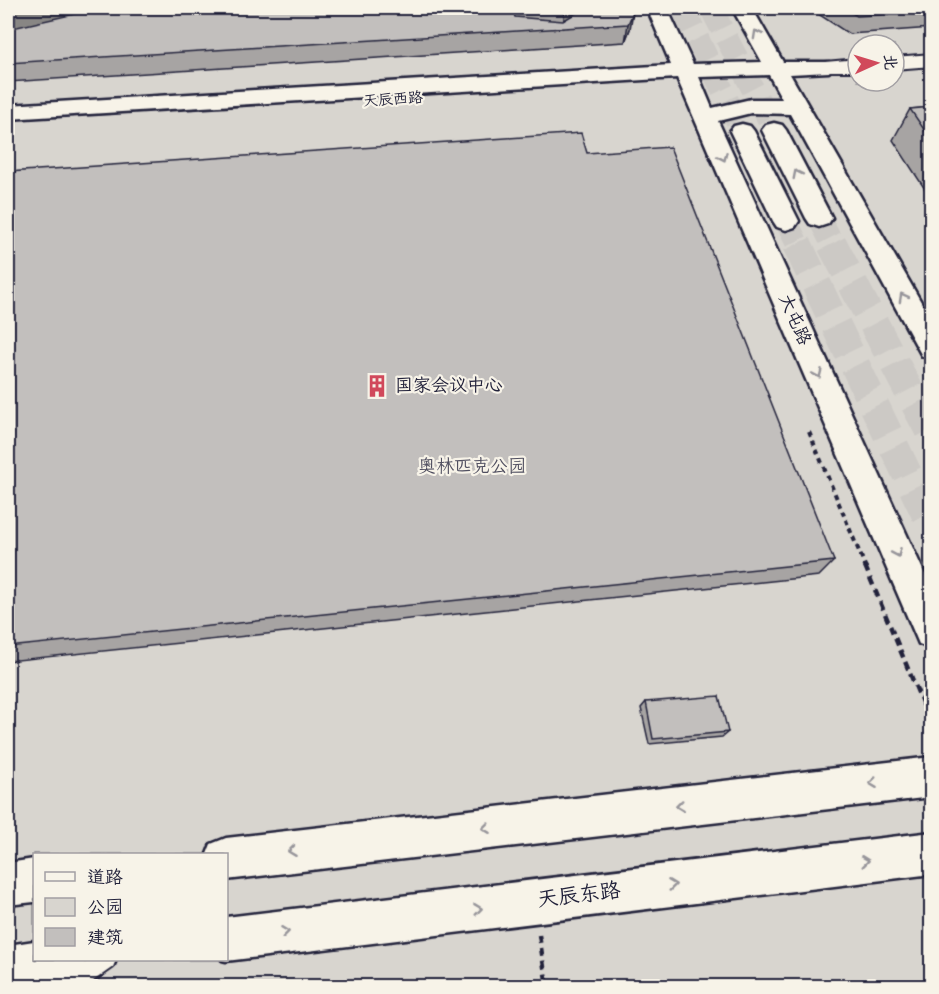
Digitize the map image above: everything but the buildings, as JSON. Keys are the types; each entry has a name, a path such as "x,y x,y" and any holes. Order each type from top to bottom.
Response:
{"street":[{"name":"大屯路","path":"657,8 932,632"},
{"path":"742,8 932,348"},
{"path":"906,62 932,60"},
{"name":"天辰西路","path":"8,125 846,66"},
{"name":"天辰西路","path":"8,112 687,76"},
{"path":"706,117 739,106 768,104 798,108"},
{"path":"774,130 819,218"},
{"path":"742,131 786,222"},
{"path":"228,859 932,777"},
{"name":"天辰东路","path":"228,939 932,853"},
{"path":"8,884 33,881"},
{"path":"8,967 56,961"}],"lane":[{"path":"69,987 105,961"}],"path":[{"path":"534,902 547,987"}],"green space":[{"name":"奥林匹克公园","path":"8,8 931,8 931,986 8,986"}],"tunnel":[{"path":"683,8 742,131"},
{"path":"711,8 774,130"},
{"path":"819,218 833,245"},
{"path":"786,221 798,245"},
{"path":"797,244 932,526"},
{"path":"832,244 932,435"}],"place":[{"name":"国家会议中心","path":"377,386"}]}
